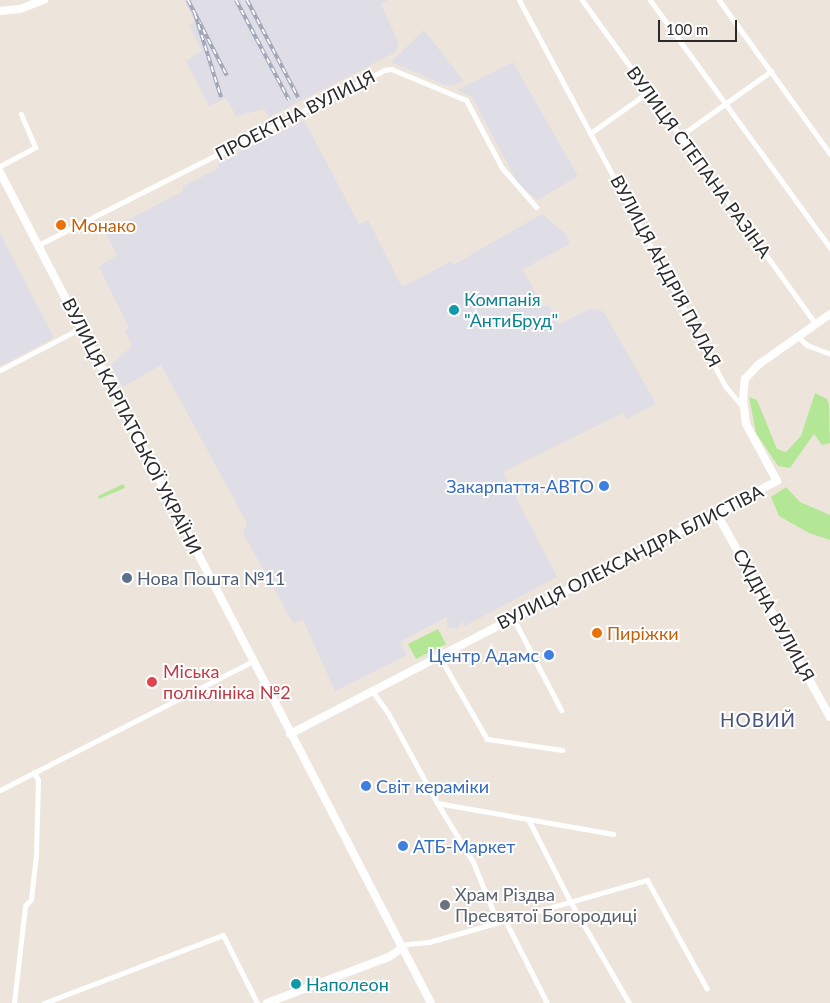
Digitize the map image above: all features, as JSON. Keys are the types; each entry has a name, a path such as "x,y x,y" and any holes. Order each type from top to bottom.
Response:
{"street":[{"path":"0,11 20,10 44,0"},
{"name":"ВУЛИЦЯ АНДРІЯ ПАЛАЯ","path":"519,0 592,132 726,386 743,407"},
{"name":"ВУЛИЦЯ СТЕПАНА РАЗІНА","path":"582,0 816,324"},
{"path":"650,0 830,248"},
{"path":"719,0 830,154"},
{"name":"ПРОЕКТНА ВУЛИЦЯ","path":"38,245 384,70 392,69 466,100 502,168 536,207"},
{"path":"680,136 771,71"},
{"path":"592,132 648,92"},
{"path":"0,166 35,147 21,114"},
{"name":"ВУЛИЦЯ КАРПАТСЬКОЇ УКРАЇНИ","path":"0,172 431,1003"},
{"name":"ВУЛИЦЯ ОЛЕКСАНДРА БЛИСТІВА","path":"290,734 717,514 777,481 748,429 743,407 744,383 748,374 830,314"},
{"path":"0,370 81,328"},
{"path":"798,336 807,345 830,354"},
{"name":"СХІДНА ВУЛИЦЯ","path":"717,514 830,717"},
{"path":"513,618 561,710"},
{"path":"439,656 488,739 562,750"},
{"path":"0,790 253,661"},
{"path":"372,691 388,713 437,803 472,862 497,921"},
{"path":"14,1003 25,906 32,899 38,780 34,772"},
{"path":"437,803 613,834"},
{"path":"528,820 570,901 629,1003"},
{"path":"267,1003 384,959 406,944 429,942 504,918 648,880 707,989"},
{"path":"504,918 547,1003"},
{"path":"44,1003 222,935 258,1003"}],"shaded area":[{"path":"184,0 388,0 381,4 399,44 394,53 269,117 264,109 236,116 226,98 209,106 186,61 202,51 189,25 195,22"},
{"path":"424,30 463,80 454,86 445,85 391,62"},
{"path":"513,62 578,176 538,200 519,185 472,97 457,90"},
{"path":"304,120 359,224 368,220 402,287 451,261 453,265 542,214 565,233 570,244 523,269 543,307 549,305 559,324 590,309 603,311 656,404 627,419 623,413 503,472 557,577 465,626 462,621 458,629 447,627 447,617 400,642 407,655 335,691 303,620 293,623 243,533 247,523 161,365 123,387 111,365 132,346 125,331 129,328 99,267 117,255 105,232 183,191 182,187 219,168 217,163"},
{"path":"0,233 54,338 0,366"}],"green space":[{"path":"815,393 827,399 829,405 830,443 822,445 814,434 790,468 778,466 756,433 749,397 757,400 777,449 786,452 801,436"},
{"path":"123,484 125,488 99,499 98,496"},
{"path":"786,487 800,502 830,515 830,540 809,533 779,516 771,497"},
{"path":"438,629 446,644 416,659 408,644"}],"railway":[{"path":"188,0 227,76"},
{"path":"236,0 289,100"},
{"path":"247,0 298,97"},
{"path":"195,14 221,97"}],"place":[{"name":"Монако","path":"61,225"},
{"name":"Компанія \"АнтиБруд\"","path":"454,310"},
{"name":"Закарпаття-АВТО","path":"604,486"},
{"name":"Нова Пошта №11","path":"127,578"},
{"name":"Пиріжки","path":"597,633"},
{"name":"Центр Адамс","path":"549,655"},
{"name":"Міська поліклініка №2","path":"152,682"},
{"name":"Світ кераміки","path":"366,786"},
{"name":"АТБ-Маркет","path":"403,846"},
{"name":"Храм Різдва Пресвятої Богородиці","path":"445,905"},
{"name":"Наполеон","path":"296,984"}],"district":[{"name":"НОВИЙ","path":"758,720"}]}
